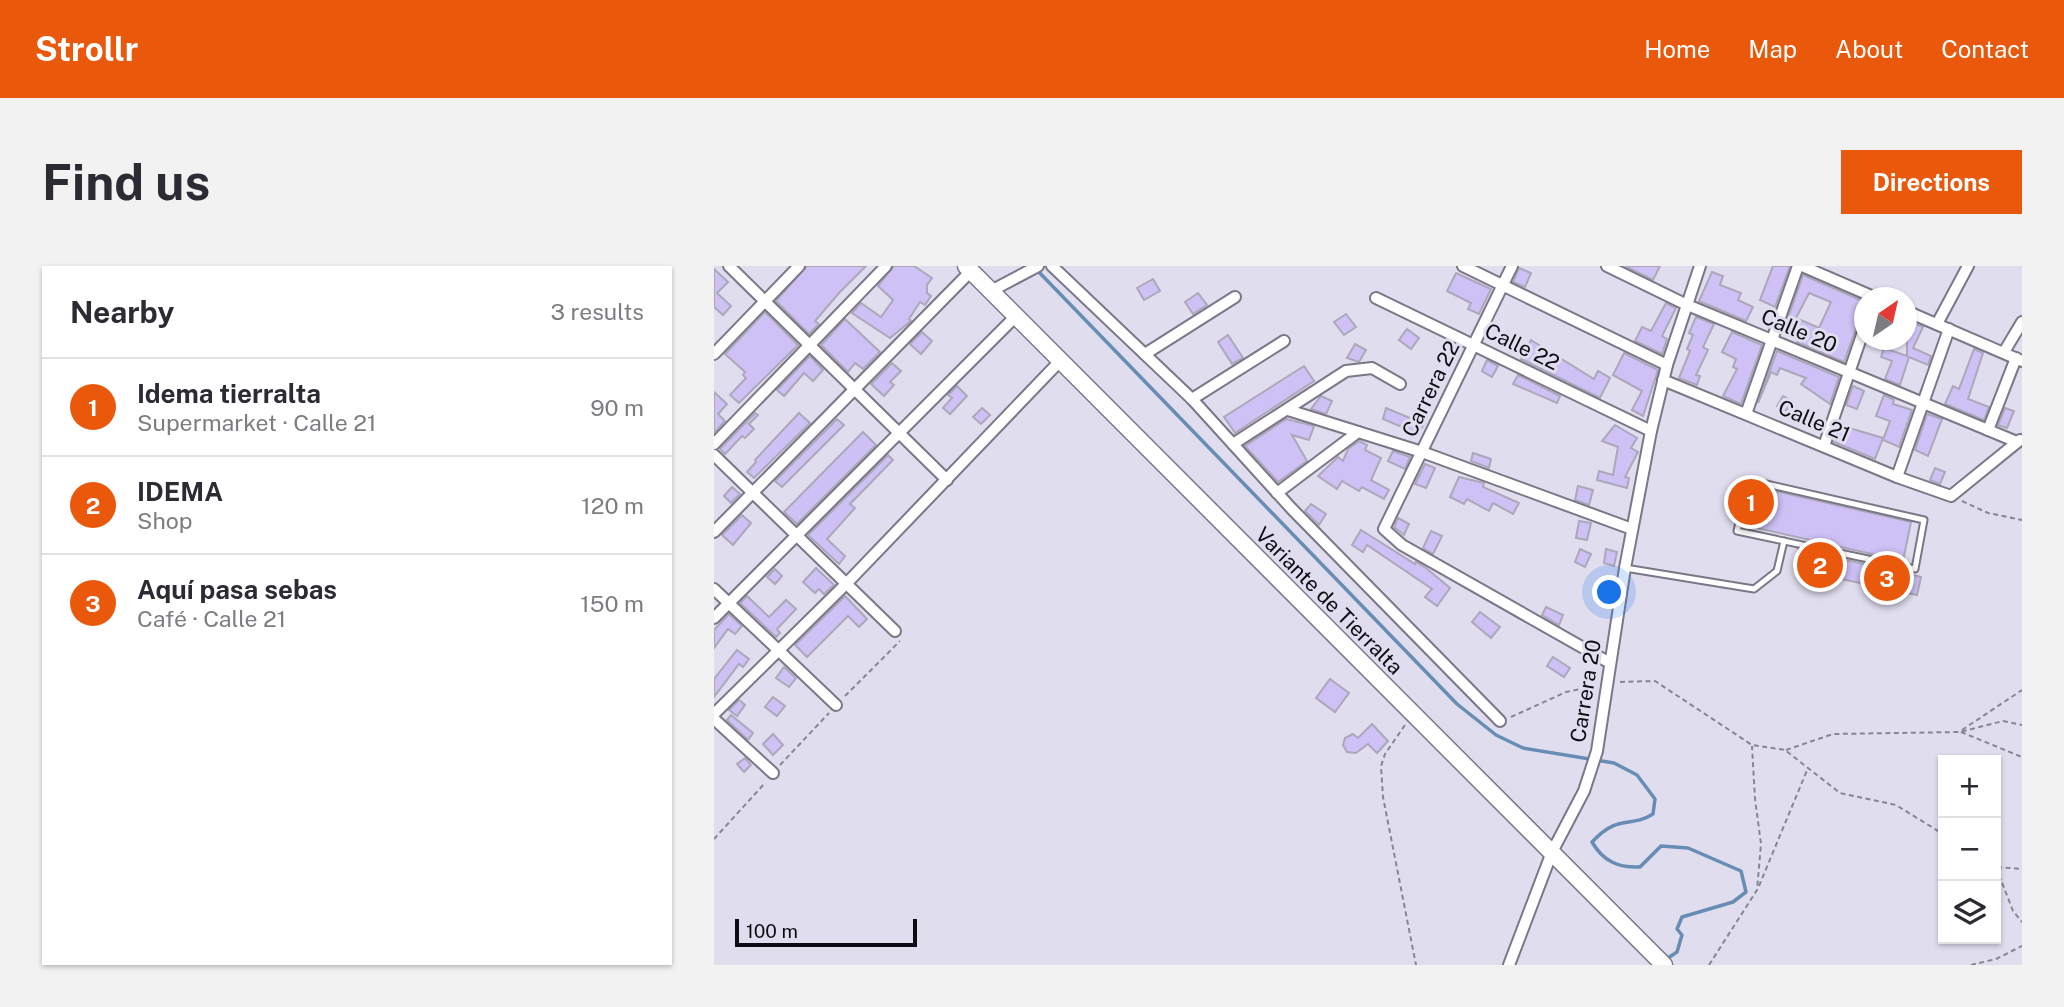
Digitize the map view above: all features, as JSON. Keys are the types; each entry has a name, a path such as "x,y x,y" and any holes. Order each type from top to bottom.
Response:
{"main road":[{"name":"Variante de Tierralta","path":"968,269 1659,959"}],"street":[{"path":"729,266 947,480"},
{"path":"714,354 799,266"},
{"path":"714,444 886,266"},
{"path":"990,291 1038,266"},
{"path":"1052,266 1192,400 1278,493 1500,721"},
{"path":"1463,266 1667,365"},
{"name":"Carrera 22","path":"1512,266 1384,528 1402,545 1610,663"},
{"name":"Calle 20","path":"1606,266 1685,304 1987,430 2020,440"},
{"name":"Carrera 20","path":"1509,965 1552,852 1584,791 1597,751 1625,568 1651,431 1685,304 1700,266"},
{"path":"1937,324 1968,266"},
{"path":"1746,414 1772,340 1804,267 1854,289"},
{"path":"714,532 968,269"},
{"path":"1144,354 1235,297"},
{"name":"Calle 22","path":"1376,298 1651,431"},
{"path":"714,618 1016,316"},
{"path":"1917,316 2019,359 1987,430"},
{"path":"2004,352 2022,322"},
{"path":"1897,477 1949,329"},
{"path":"1192,400 1284,341"},
{"path":"1824,446 1857,350"},
{"path":"714,714 846,584 1060,361"},
{"path":"1233,444 1346,371 1371,368 1400,384"},
{"name":"Calle 21","path":"1663,380 1897,477 1951,496"},
{"path":"1288,410 1422,452 1632,529"},
{"path":"1278,493 1358,432"},
{"path":"1951,496 2020,440"},
{"path":"714,455 895,631"},
{"path":"714,589 836,705"},
{"path":"714,719 773,773"}],"lane":[{"path":"1749,481 1924,520 1915,569 1784,541 1737,531 1749,481"},
{"path":"1625,568 1754,589 1777,571 1784,541"}],"path":[{"path":"1951,496 1988,513 2022,520"},
{"path":"714,839 836,705 899,643 900,637 895,631"},
{"path":"1500,721 1566,692 1607,683 1655,681 1752,744 1785,750 1840,793 1896,805 1938,831"},
{"path":"1960,732 2022,690"},
{"path":"1414,715 1396,736 1381,766 1383,797 1416,965"},
{"path":"1785,750 1833,734 1960,732 2003,721 2022,725"},
{"path":"1960,732 2022,757"},
{"path":"1752,744 1761,844 1757,890"},
{"path":"1709,965 1757,890 1808,768"},
{"path":"2001,867 2022,869"},
{"path":"2001,880 2013,911 2022,922"},
{"path":"1970,965 1996,959 2022,946"}],"building":[{"path":"807,266 866,266 815,321 819,324 809,334 776,301"},
{"path":"894,266 914,266 932,278 927,285 927,293 931,296 925,305 920,302 909,319 911,321 890,338 852,313 861,303 881,317 893,300 878,286"},
{"path":"1625,266 1660,266 1653,280"},
{"path":"1773,266 1790,266 1775,307 1760,300"},
{"path":"1519,268 1531,273 1525,287 1513,282"},
{"path":"714,269 728,282 717,293 731,306 723,315 714,307"},
{"path":"1712,272 1723,276 1720,285 1741,293 1738,300 1753,307 1746,321 1699,301"},
{"path":"1456,273 1491,289 1479,314 1468,309 1471,303 1447,291"},
{"path":"1803,275 1854,297 1854,334 1844,362 1797,342 1800,335 1784,329","holes":["1809,293 1831,302 1819,328 1796,318"]},
{"path":"1153,279 1160,291 1144,300 1137,288"},
{"path":"1198,293 1207,305 1193,314 1185,302"},
{"path":"1666,303 1676,308 1662,336 1667,339 1662,354 1635,341 1642,327 1651,331"},
{"path":"765,312 798,345 739,403 730,395 746,378 743,375 745,372 725,354"},
{"path":"1346,314 1356,327 1344,335 1334,322"},
{"path":"1696,317 1714,324 1703,347 1708,350 1696,375 1700,376 1697,385 1679,378 1690,351 1687,349 1693,335 1689,333"},
{"path":"845,319 880,352 863,369 855,363 848,372 821,345"},
{"path":"1917,324 1923,327 1917,340"},
{"path":"1407,329 1419,338 1411,349 1399,340"},
{"path":"922,332 932,341 921,354 910,344"},
{"path":"1732,332 1762,345 1741,404 1723,396 1737,369 1733,367 1736,359 1722,352"},
{"path":"1228,335 1243,358 1232,364 1218,342"},
{"path":"1531,340 1594,379 1598,371 1610,378 1600,398 1521,359"},
{"path":"1355,344 1366,350 1359,362 1347,358"},
{"path":"1974,349 1983,353 1968,399 1989,407 1984,420 1945,404 1953,386 1959,389"},
{"path":"1883,350 1907,356 1907,350 1917,350 1931,356 1928,365 1909,357 1900,385 1885,379 1892,361 1881,357"},
{"path":"1777,351 1839,377 1830,404 1801,384 1806,378 1780,368 1777,375 1771,372 1758,403"},
{"path":"1624,353 1658,370 1643,416 1632,410 1642,391 1613,375"},
{"path":"810,356 823,370 813,381 804,373 784,396 777,390"},
{"path":"1487,360 1498,366 1492,377 1482,371"},
{"path":"892,363 901,371 890,382 894,385 884,396 871,384"},
{"path":"1304,366 1314,381 1235,433 1224,417"},
{"path":"1518,375 1560,396 1557,403 1513,384"},
{"path":"957,386 967,396 950,414 943,408 952,398 948,395"},
{"path":"1853,386 1864,391 1857,409 1846,405"},
{"path":"714,392 727,404 718,414 725,421 714,433"},
{"path":"1884,395 1894,400 1893,404 1912,410 1899,447 1883,440 1890,421 1876,416"},
{"path":"1321,396 1332,401 1326,414 1311,409"},
{"path":"1783,396 1792,401 1787,411 1777,406"},
{"path":"982,408 990,415 981,424 973,417"},
{"path":"1386,408 1424,424 1418,434 1383,419"},
{"path":"2005,408 2014,411 2007,428 1998,425"},
{"path":"755,413 758,415 749,424 754,429 745,438 742,436 725,454 720,449"},
{"path":"799,413 810,423 754,478 747,472 755,460"},
{"path":"1927,414 1942,419 1928,456 1915,450"},
{"path":"837,419 844,425 782,487 775,481"},
{"path":"1286,419 1314,426 1309,440 1292,435 1307,461 1278,482 1245,446"},
{"path":"1615,425 1637,438 1631,448 1638,452 1625,477 1629,478 1627,488 1597,480 1599,471 1613,475 1618,447 1602,441"},
{"path":"1839,425 1883,438 1875,459 1834,442"},
{"path":"863,432 876,445 797,524 784,512"},
{"path":"1359,441 1367,445 1365,450 1381,458 1371,480 1389,490 1384,499 1362,487 1359,491 1342,481 1337,489 1318,476 1338,457 1343,461 1348,449"},
{"path":"1393,451 1410,457 1405,469 1388,461"},
{"path":"1473,453 1491,459 1489,468 1471,461"},
{"path":"888,455 893,460 850,504 855,508 827,539 845,556 839,564 808,535"},
{"path":"1425,464 1435,468 1426,488 1415,484"},
{"path":"1935,468 1945,472 1940,484 1930,480"},
{"path":"1459,477 1484,483 1483,487 1519,503 1513,514 1493,503 1489,511 1467,499 1464,504 1450,497"},
{"path":"1578,486 1593,490 1589,505 1575,500"},
{"path":"1753,486 1911,522 1903,561 1744,525"},
{"path":"732,487 740,494 731,503 724,496"},
{"path":"1311,504 1326,514 1319,525 1305,511"},
{"path":"742,515 751,523 733,545 722,535"},
{"path":"1398,518 1409,524 1404,535 1394,527"},
{"path":"1579,521 1591,523 1587,540 1576,538"},
{"path":"1361,530 1426,568 1450,588 1437,606 1425,597 1432,589 1367,545 1363,552 1352,545"},
{"path":"1431,531 1442,536 1433,554 1423,548"},
{"path":"1580,549 1591,554 1585,567 1575,562"},
{"path":"1606,549 1617,552 1614,566 1604,563"},
{"path":"1798,549 1921,577 1917,595 1794,569"},
{"path":"816,568 834,585 824,594 819,589 815,593 803,582"},
{"path":"775,569 782,576 775,584 767,577"},
{"path":"747,596 769,617 786,600 796,609 777,629 780,633 776,637 740,603"},
{"path":"845,596 867,619 859,627 848,616 807,657 795,645"},
{"path":"1546,607 1563,615 1559,625 1542,615"},
{"path":"1480,612 1500,627 1491,638 1472,622"},
{"path":"729,614 742,626 735,634 728,629 714,648 714,630"},
{"path":"737,650 749,659 743,667 739,664 714,697 714,679"},
{"path":"1553,657 1570,668 1564,677 1547,666"},
{"path":"784,667 796,678 789,687 776,678"},
{"path":"1330,679 1349,693 1335,712 1316,698"},
{"path":"773,697 785,706 777,716 765,707"},
{"path":"739,700 745,705 737,716 729,710"},
{"path":"731,715 753,733 748,740 727,720"},
{"path":"1372,724 1388,741 1377,753 1368,744 1356,753 1347,752 1343,745 1345,738 1353,734 1358,738"},
{"path":"773,734 783,745 773,755 763,744"},
{"path":"745,758 751,765 744,772 737,764"}],"waterway":[{"path":"1035,268 1457,704 1496,735 1523,748 1614,763 1637,775 1655,799 1653,814 1637,821 1617,824 1601,833 1592,842 1606,859 1618,865 1640,867 1661,846 1688,848 1741,871 1746,892 1733,902 1682,917 1677,929 1682,935 1677,952 1665,960"}],"place":[{"name":"Idema tierralta","path":"1751,502"},
{"name":"IDEMA","path":"1820,565"},
{"name":"Aquí pasa sebas","path":"1887,578"}]}
